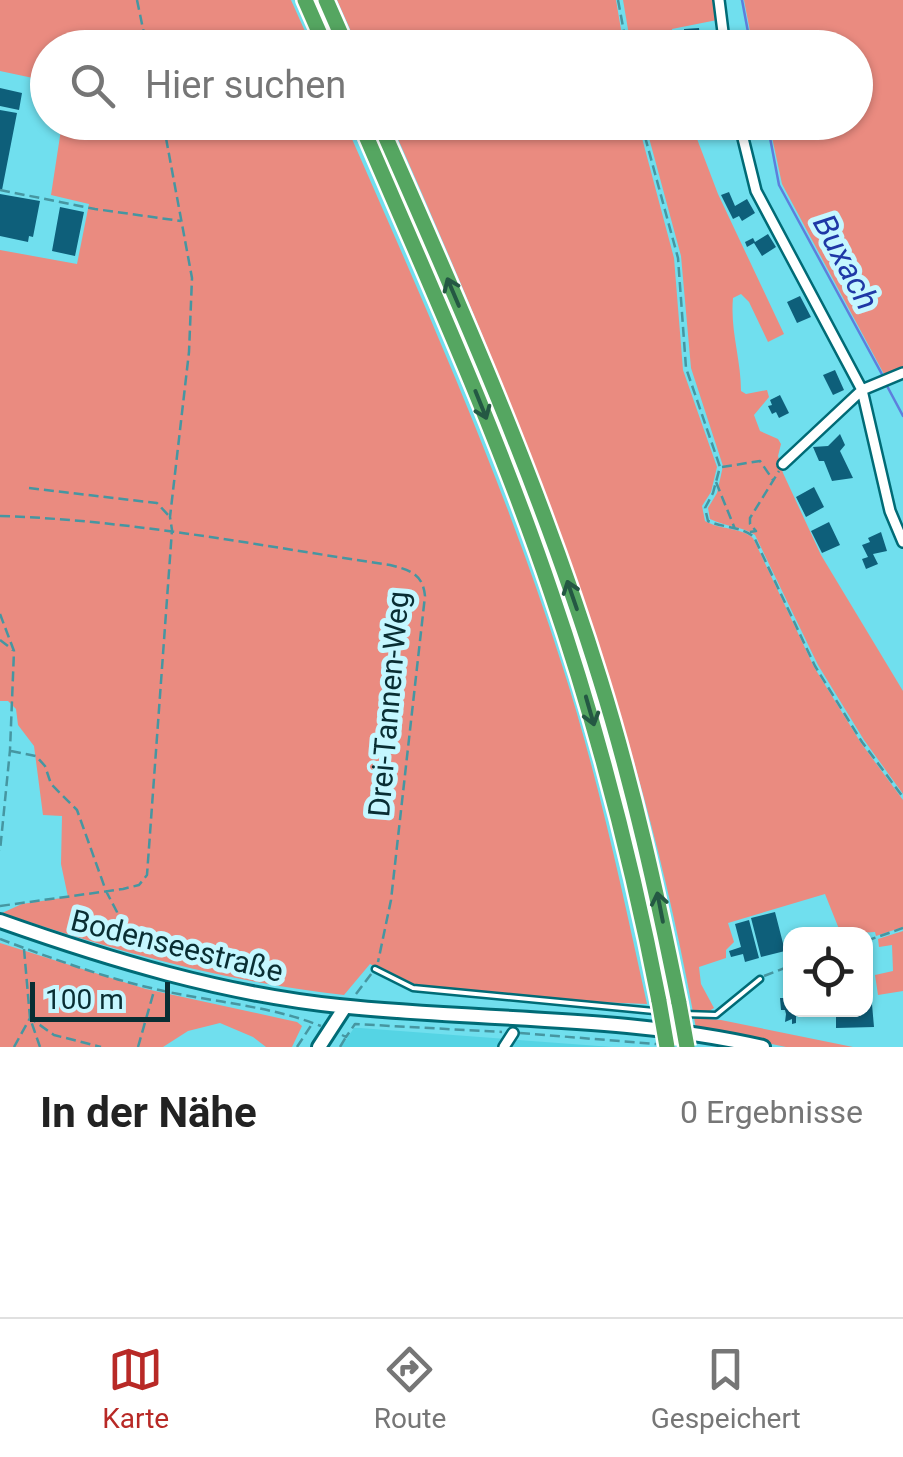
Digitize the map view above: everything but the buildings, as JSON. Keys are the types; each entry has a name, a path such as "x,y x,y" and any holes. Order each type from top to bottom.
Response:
{"highway":[{"path":"305,0 318,30"},
{"path":"326,0 338,30"},
{"path":"368,140 469,377 551,591 613,792 661,1007 666,1046"},
{"path":"388,140 488,373 566,579 615,728 656,889 687,1047"}],"main road":[{"name":"Bodenseestraße","path":"0,921 129,964 290,1000 646,1026 763,1047"},
{"path":"319,1047 345,1007"}],"street":[{"path":"718,0 722,30"},
{"path":"744,140 756,190 862,390 890,511 903,542"},
{"path":"784,464 862,390 903,373"},
{"path":"504,1047 513,1032"}],"lane":[{"path":"375,969 413,988 661,1007"},
{"path":"679,1008 716,1015 760,979"}],"path":[{"path":"137,0 143,30"},
{"path":"618,0 624,30"},
{"path":"0,906 139,885 147,875 170,517 189,352 192,278 167,140"},
{"path":"646,140 678,258 686,368 720,467 714,493 705,508 708,521 756,531 750,518 784,464"},
{"path":"0,190 95,210 183,222"},
{"path":"720,467 760,460 773,480"},
{"path":"716,480 736,529"},
{"path":"29,488 157,503 170,517"},
{"name":"Drei-Tannen-Weg","path":"0,516 72,518 172,530 390,566 411,571 420,579 425,596 385,942 375,969 345,1007"},
{"path":"749,532 815,666 862,742 903,797"},
{"path":"0,614 14,651 0,850"},
{"path":"0,640 14,651"},
{"path":"10,750 36,756 45,766 51,784 77,810 123,935"},
{"path":"873,939 903,928"},
{"path":"24,948 30,1018 40,1047"},
{"path":"760,979 783,969"},
{"path":"138,1047 155,990"},
{"path":"14,1047 30,1018"},
{"path":"30,1018 54,1035 101,1047"},
{"path":"297,1047 313,1023"},
{"path":"340,1047 346,1036"},
{"path":"620,1039 666,1046"}],"shaded area":[{"path":"0,0 291,0 304,30 30,30 30,77 0,71"},
{"path":"337,0 616,0 621,30 350,30"},
{"path":"623,0 716,0 717,20 672,30 628,30"},
{"path":"744,0 903,0 903,369 885,376 782,184 773,140 873,140 873,30 750,30"},
{"path":"59,140 352,140 461,391 539,596 587,749 647,1004 430,988 407,983 370,964 344,995 300,989 171,963 2,913 22,904 68,897 61,864 62,816 43,815 34,746 18,725 16,709 8,701 0,701 0,250 77,264 89,204 51,195"},
{"path":"398,140 643,140 674,258 683,370 717,467 711,492 702,506 705,521 753,538 814,667 861,743 903,800 903,927 876,936 873,927 838,927 825,894 728,923 734,942 726,950 726,958 699,967 701,984 714,1008 706,1013 693,1012 640,782 606,670 569,559 484,340"},
{"path":"650,140 697,140 718,194 784,334 768,342 749,302 741,294 733,298 741,391 746,394 767,390 769,397 754,415 760,431 781,444 778,456 783,473 821,555 903,691 903,794 818,665 755,535 710,519 708,508 717,493 723,466 691,368 681,256"},
{"path":"903,931 903,991 878,995 875,975 893,971 892,945 879,947 878,939"},
{"path":"0,943 146,989 302,1026 292,1047 266,1047 220,1023 188,1031 163,1047 0,1047"},
{"path":"694,1018 853,1047 786,1047 696,1028"},
{"path":"354,1028 360,1028 612,1047 341,1047"}],"waterway":[{"name":"Buxach","path":"742,0 748,30"},
{"name":"Buxach","path":"770,140 779,185 884,378"},
{"name":"Buxach","path":"887,386 903,416"}]}
